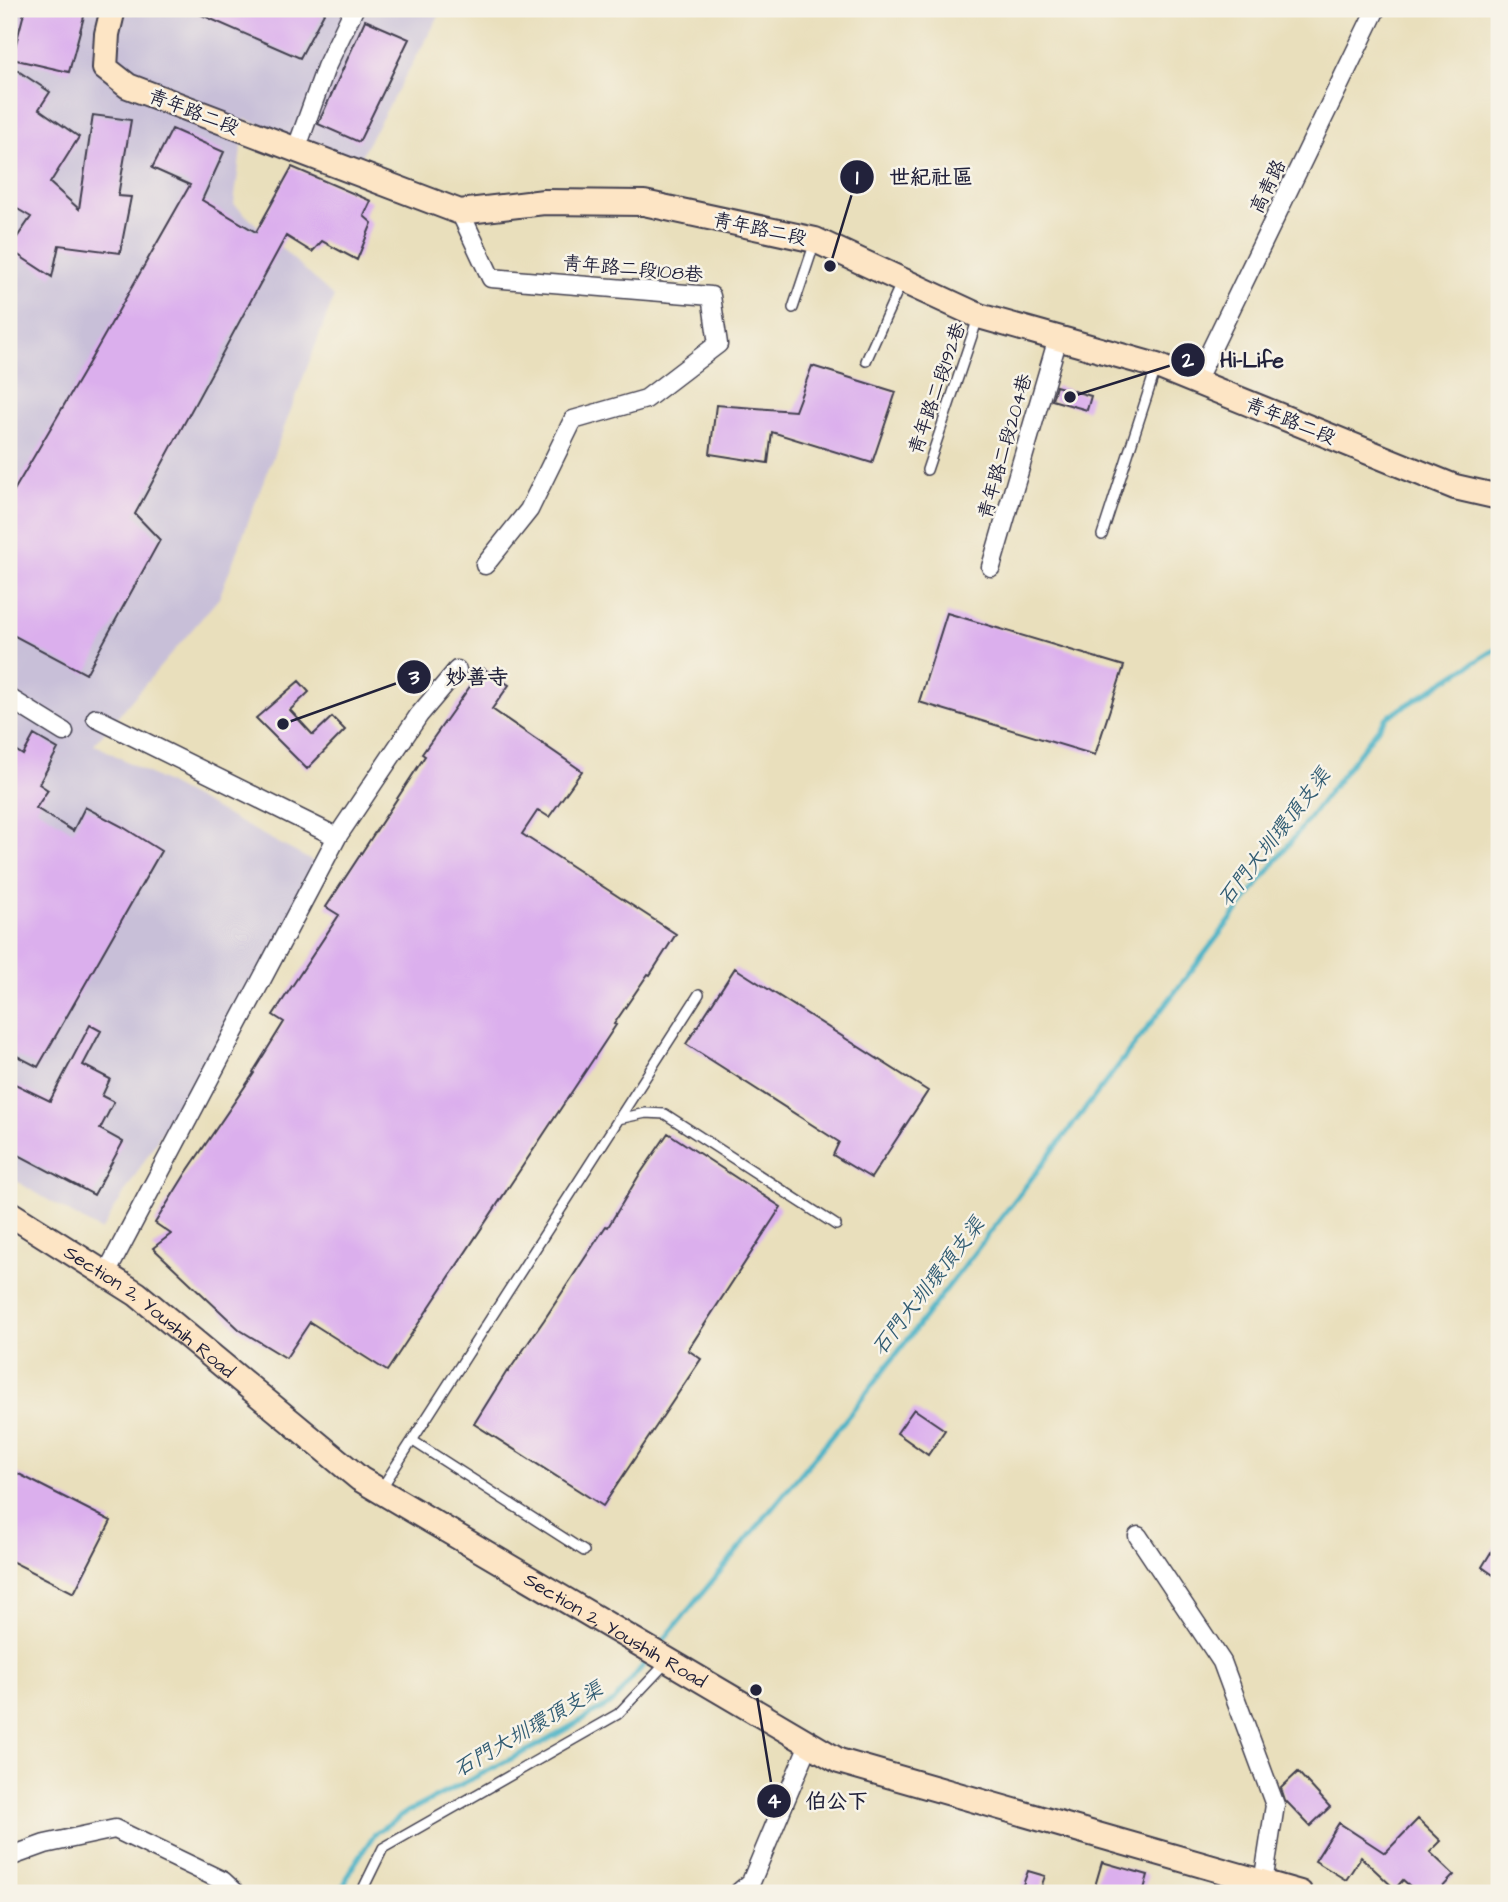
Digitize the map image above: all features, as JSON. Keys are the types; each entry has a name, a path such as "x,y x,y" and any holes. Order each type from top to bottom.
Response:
{"street":[{"name":"青年路二段","path":"113,9 107,34 105,68 128,86 460,212 544,202 644,203 815,240 979,316 1157,366 1455,486 1499,497"},
{"path":"296,150 326,67 354,9"},
{"name":"高青路","path":"1196,381 1376,9"},
{"name":"青年路二段108巷","path":"460,212 491,278 711,296 718,344 646,400 573,420 529,510 485,565"},
{"name":"青年路二段204巷","path":"991,567 1058,338"},
{"path":"106,1274 337,837 419,715 457,670"},
{"path":"9,698 64,732"},
{"path":"96,718 337,837"},
{"name":"Section 2, Youshih Road","path":"9,1213 137,1294 360,1479 839,1761 1300,1893"},
{"path":"1138,1536 1222,1661 1275,1805 1263,1883"},
{"path":"738,1893 751,1882 809,1744"},
{"path":"9,1857 45,1844 115,1829 223,1881 236,1893"}],"lane":[{"path":"793,308 815,240"},
{"path":"866,361 902,280"},
{"name":"青年路二段192巷","path":"927,470 979,316"},
{"path":"1102,535 1157,366"},
{"path":"380,1491 699,994"},
{"path":"618,1119 646,1113 665,1114 836,1225"},
{"path":"413,1441 584,1551"},
{"path":"361,1893 383,1848 618,1714 668,1661"}],"shaded area":[{"path":"9,9 443,9 358,161 245,119 234,204 334,297 219,598 94,744 325,868 101,1231 9,1177"}],"building":[{"path":"25,9 86,9 69,72 12,59"},
{"path":"188,9 326,9 300,58"},
{"path":"365,20 409,39 359,142 318,124"},
{"path":"9,65 50,92 39,109 79,137 50,183 79,209 93,115 131,120 118,196 131,197 120,253 59,245 52,277 9,249 31,217 9,204"},
{"path":"172,129 224,152 202,200 256,232 292,167 371,201 364,216 372,223 357,260 322,241 312,252 286,236 135,514 160,540 86,674 9,633 9,499 190,185 152,168"},
{"path":"812,366 896,392 872,463 772,432 768,463 710,454 716,405 795,411"},
{"path":"1056,386 1091,396 1087,410 1052,400"},
{"path":"947,613 1124,666 1095,755 919,702"},
{"path":"483,668 509,685 492,709 582,771 549,817 538,810 522,834 676,934 387,1371 310,1322 286,1358 240,1330 153,1248 171,1234 155,1223 254,1073 284,1022 273,1015 339,915 326,907 425,756 422,754"},
{"path":"299,681 309,692 290,710 313,735 332,717 345,730 307,769 256,718"},
{"path":"34,735 58,749 39,784 48,790 36,808 73,831 85,807 161,851 38,1067 9,1052 9,746 23,755"},
{"path":"735,968 928,1091 871,1178 833,1155 839,1142 686,1044"},
{"path":"90,1025 101,1031 83,1065 110,1079 102,1096 114,1102 100,1129 123,1142 94,1195 9,1150 9,1081 50,1101"},
{"path":"668,1133 781,1207 688,1350 701,1359 603,1506 474,1424 507,1371 606,1226 608,1227"},
{"path":"914,1409 945,1430 928,1455 897,1433"},
{"path":"9,1469 111,1521 74,1593 9,1560"},
{"path":"1499,1539 1499,1579 1482,1567"},
{"path":"1298,1772 1330,1807 1310,1826 1285,1800 1281,1788"},
{"path":"1418,1819 1441,1841 1430,1852 1454,1875 1437,1893 1418,1893 1403,1880 1395,1889 1361,1857 1346,1880 1315,1861 1339,1823 1385,1853"},
{"path":"1102,1862 1148,1875 1143,1893 1093,1893"},
{"path":"1028,1871 1045,1876 1039,1893 1020,1893"}],"waterway":[{"name":"石門大圳環頂支渠","path":"658,1647 854,1409 1386,718 1499,647"},
{"name":"石門大圳環頂支渠","path":"341,1893 350,1871 375,1833 407,1812 540,1744 613,1702 650,1657"}],"place":[{"name":"世紀社區","path":"830,266"},
{"name":"Hi-Life","path":"1070,397"},
{"name":"妙善寺","path":"283,724"},
{"name":"伯公下","path":"756,1690"}]}
